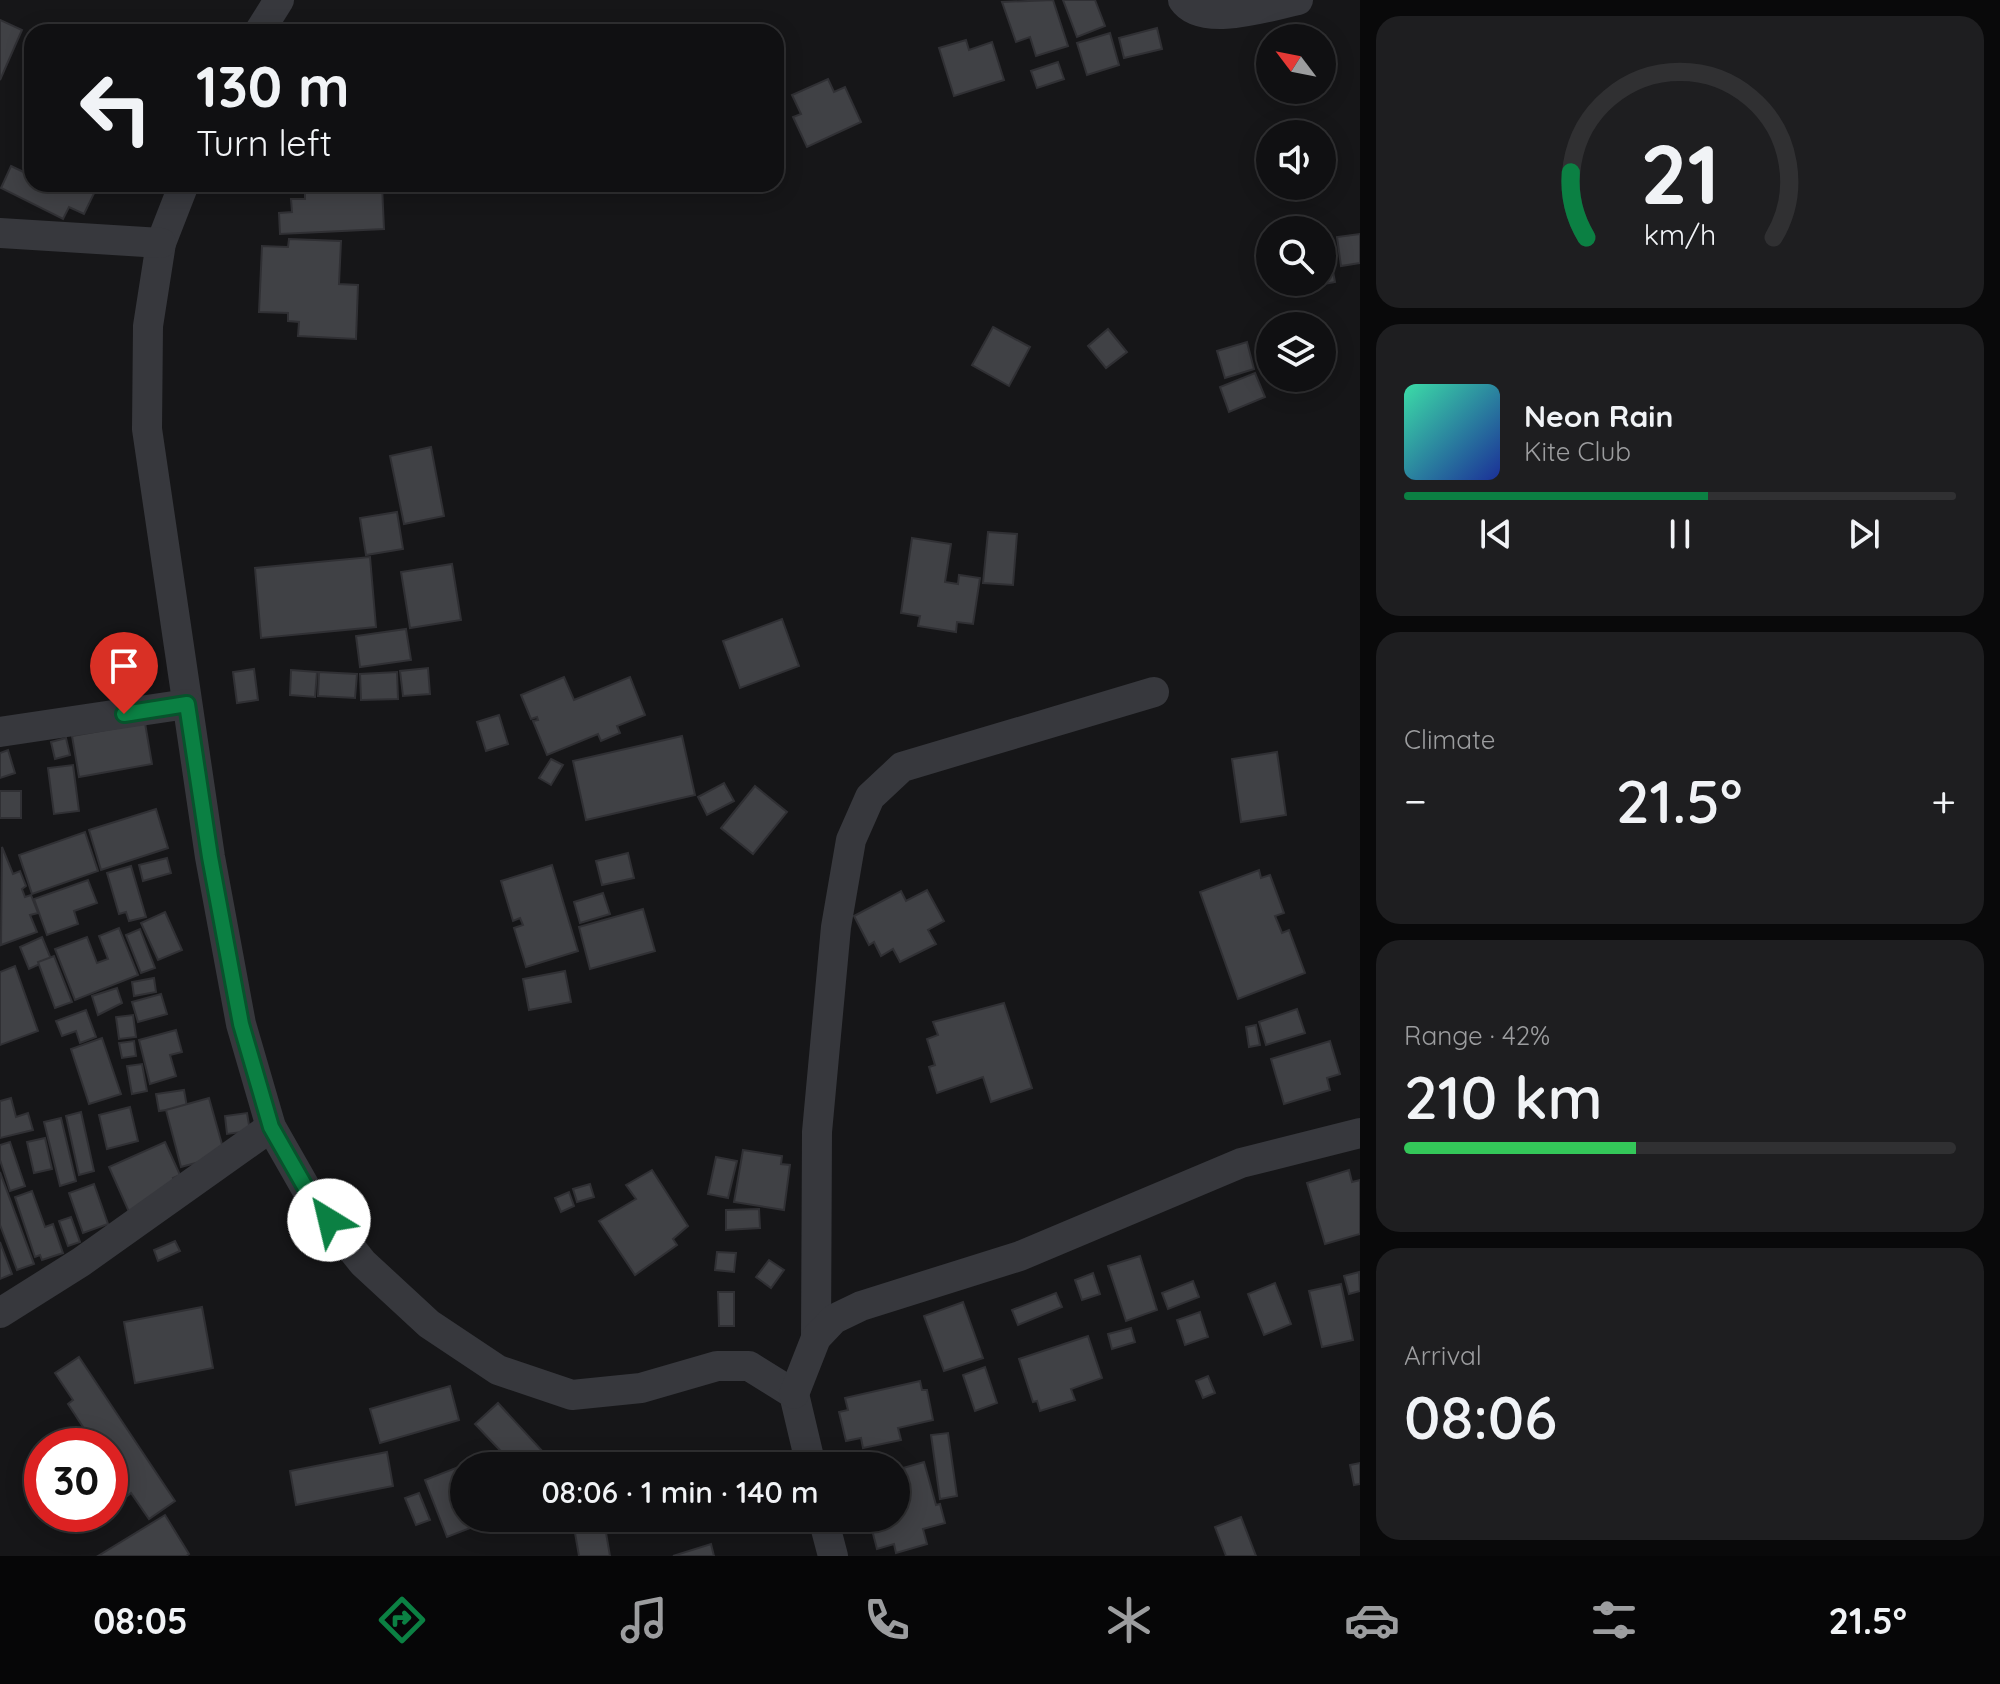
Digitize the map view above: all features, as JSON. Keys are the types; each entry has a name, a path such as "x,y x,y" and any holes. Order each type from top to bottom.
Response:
{"street":[{"path":"264,24 279,0"},
{"path":"1183,0 1188,8 1205,15 1298,0"},
{"path":"181,192 161,243 148,326 147,429 210,857 241,1024 271,1127 312,1199 363,1263 429,1324 498,1370 572,1395 641,1388 717,1366 749,1366 794,1394"},
{"path":"0,233 161,243"},
{"path":"808,1452 794,1394 816,1338 817,1132 836,927 851,840 870,797 902,767 1154,692"},
{"path":"0,732 187,704"},
{"path":"0,1313 81,1262 271,1127"},
{"path":"816,1338 834,1319 861,1306 1020,1256 1241,1163 1360,1133"},
{"path":"827,1532 833,1556"}],"building":[{"path":"1053,0 1068,46 1036,56 1030,37 1016,42 1002,2"},
{"path":"1063,0 1095,0 1105,26 1077,37"},
{"path":"0,20 22,30 0,80"},
{"path":"1157,28 1162,49 1124,58 1119,38"},
{"path":"1110,33 1119,65 1087,75 1077,43"},
{"path":"966,40 969,50 992,42 1004,80 954,96 939,48"},
{"path":"1058,62 1064,79 1037,88 1031,71"},
{"path":"828,79 834,92 845,87 861,122 807,147 793,117 801,114 792,95"},
{"path":"11,166 24,172 24,192 95,192 84,214 69,207 63,219 1,188"},
{"path":"305,192 382,192 384,229 280,234 279,213 292,212 291,199 305,199"},
{"path":"1360,234 1360,263 1341,266 1337,237"},
{"path":"289,239 341,241 339,284 358,285 356,339 298,336 299,322 288,321 288,313 259,312 262,246 288,247"},
{"path":"993,327 1030,347 1009,386 972,365"},
{"path":"1108,329 1127,352 1106,368 1088,346"},
{"path":"1247,342 1254,369 1225,378 1217,351"},
{"path":"1255,373 1256,392 1263,392 1265,397 1229,412 1220,387"},
{"path":"431,447 444,516 404,524 390,456"},
{"path":"397,512 403,549 366,555 360,518"},
{"path":"988,532 1017,534 1013,585 983,583"},
{"path":"912,538 951,544 945,582 958,584 959,575 980,578 973,624 957,622 956,632 918,626 920,616 901,613"},
{"path":"370,557 376,627 261,638 255,568"},
{"path":"452,564 461,620 410,628 401,572"},
{"path":"782,619 799,666 740,688 723,641"},
{"path":"406,629 411,660 360,667 356,636"},
{"path":"428,668 430,694 403,696 400,671"},
{"path":"254,669 258,700 237,703 233,672"},
{"path":"291,670 317,672 315,697 290,695"},
{"path":"319,672 357,674 355,698 318,696"},
{"path":"397,672 398,699 361,700 360,674"},
{"path":"564,677 574,700 630,677 645,715 617,726 620,733 601,741 598,734 547,755 533,721 538,720 537,717 531,719 521,695"},
{"path":"499,715 508,744 486,751 477,722"},
{"path":"145,723 152,764 79,777 72,736"},
{"path":"682,736 695,795 586,820 573,761"},
{"path":"66,738 70,755 55,759 51,742"},
{"path":"8,750 15,773 0,778 0,753"},
{"path":"1277,752 1286,815 1241,822 1232,759"},
{"path":"551,759 563,765 551,785 539,778"},
{"path":"73,765 79,811 54,814 48,768"},
{"path":"724,783 734,801 707,815 698,797"},
{"path":"755,786 787,812 753,854 721,828"},
{"path":"0,791 21,791 21,818 0,818"},
{"path":"156,809 168,848 101,870 89,830"},
{"path":"85,832 98,871 32,894 19,855"},
{"path":"2,847 13,874 20,871 26,886 22,889 25,897 31,895 38,913 30,915 37,932 1,945"},
{"path":"628,853 634,878 602,885 596,861"},
{"path":"167,858 171,873 143,881 139,865"},
{"path":"552,865 578,951 526,967 514,928 523,925 520,918 513,921 501,881"},
{"path":"131,866 146,917 129,921 126,912 119,914 107,873"},
{"path":"1259,870 1261,878 1270,875 1284,913 1275,916 1282,933 1289,930 1305,973 1238,999 1200,892"},
{"path":"88,880 97,903 74,911 78,924 47,935 34,899"},
{"path":"927,890 944,921 928,930 936,944 900,962 893,949 881,956 874,942 869,945 854,916 901,891 906,901"},
{"path":"603,893 610,914 580,923 574,902"},
{"path":"643,909 655,951 590,969 579,927"},
{"path":"165,912 182,950 158,960 141,923"},
{"path":"119,928 138,975 75,1000 55,949 87,937 97,963 108,959 99,936"},
{"path":"140,929 155,968 141,973 126,935"},
{"path":"42,937 51,959 29,969 20,947"},
{"path":"54,956 72,1002 55,1008 38,962"},
{"path":"15,966 38,1031 0,1045 0,972"},
{"path":"565,971 571,1002 529,1010 523,979"},
{"path":"154,978 156,992 134,996 132,982"},
{"path":"117,988 122,1003 98,1015 92,996"},
{"path":"161,994 167,1014 138,1022 132,1002"},
{"path":"1004,1003 1032,1088 991,1102 983,1077 937,1093 929,1067 935,1065 927,1039 938,1035 933,1022"},
{"path":"1297,1009 1305,1033 1266,1045 1259,1022"},
{"path":"86,1010 96,1037 80,1043 76,1031 62,1036 56,1021"},
{"path":"133,1015 136,1037 119,1039 116,1017"},
{"path":"1256,1025 1260,1045 1249,1047 1246,1027"},
{"path":"176,1030 182,1052 170,1055 176,1076 150,1084 139,1040"},
{"path":"102,1038 121,1094 89,1104 71,1049"},
{"path":"134,1041 136,1056 122,1058 119,1043"},
{"path":"1330,1041 1340,1074 1327,1078 1330,1090 1284,1104 1271,1059"},
{"path":"142,1064 147,1091 132,1094 127,1066"},
{"path":"184,1090 187,1107 159,1111 156,1094"},
{"path":"11,1098 16,1117 28,1113 33,1130 0,1138 0,1101"},
{"path":"209,1098 225,1155 181,1167 166,1110"},
{"path":"130,1107 138,1141 107,1149 99,1115"},
{"path":"81,1112 94,1171 79,1175 66,1116"},
{"path":"247,1113 250,1131 227,1134 225,1116"},
{"path":"61,1118 76,1181 60,1186 44,1122"},
{"path":"45,1138 52,1169 34,1173 27,1142"},
{"path":"10,1142 25,1186 10,1191 0,1160 0,1145"},
{"path":"165,1142 180,1175 173,1178 178,1189 129,1212 109,1167"},
{"path":"743,1150 782,1156 781,1164 790,1165 784,1210 734,1202"},
{"path":"716,1157 737,1161 728,1198 708,1194"},
{"path":"652,1170 688,1226 673,1239 677,1245 635,1275 599,1221 636,1199 626,1185"},
{"path":"1349,1170 1352,1182 1360,1180 1360,1234 1325,1244 1307,1183"},
{"path":"0,1172 34,1264 17,1270 0,1225"},
{"path":"94,1184 108,1224 83,1233 69,1193"},
{"path":"590,1184 594,1197 577,1202 573,1189"},
{"path":"32,1191 45,1227 53,1224 63,1253 42,1260 40,1255 35,1257 15,1197"},
{"path":"569,1192 574,1206 561,1212 555,1198"},
{"path":"759,1209 760,1228 726,1230 726,1210"},
{"path":"71,1217 80,1242 68,1246 59,1221"},
{"path":"175,1241 180,1251 158,1261 154,1250"},
{"path":"0,1242 12,1274 0,1279"},
{"path":"717,1252 736,1253 734,1272 715,1270"},
{"path":"1140,1256 1157,1310 1126,1321 1108,1266"},
{"path":"769,1260 784,1270 771,1288 756,1277"},
{"path":"1359,1272 1360,1291 1349,1294 1344,1276"},
{"path":"1093,1273 1100,1294 1082,1300 1075,1280"},
{"path":"1193,1281 1199,1297 1168,1309 1162,1293"},
{"path":"1275,1283 1291,1324 1264,1335 1248,1294"},
{"path":"1341,1284 1353,1340 1322,1347 1309,1291"},
{"path":"718,1292 734,1292 734,1326 719,1326"},
{"path":"1056,1293 1062,1307 1018,1325 1012,1310"},
{"path":"963,1302 983,1358 944,1371 924,1316"},
{"path":"202,1307 213,1368 135,1383 124,1322"},
{"path":"1200,1312 1208,1337 1185,1345 1177,1320"},
{"path":"1131,1328 1135,1342 1112,1349 1108,1334"},
{"path":"1088,1336 1102,1378 1071,1389 1075,1400 1040,1411 1037,1401 1033,1402 1019,1359"},
{"path":"79,1357 126,1428 84,1428 68,1404 73,1400 55,1373"},
{"path":"985,1367 997,1403 975,1411 963,1375"},
{"path":"1208,1376 1215,1393 1203,1398 1196,1381"},
{"path":"920,1381 922,1390 927,1390 933,1420 898,1428 901,1440 863,1448 861,1438 846,1441 839,1412 848,1410 845,1398"},
{"path":"450,1386 459,1420 380,1443 370,1409"},
{"path":"498,1403 543,1452 502,1452 475,1424"},
{"path":"128,1430 175,1501 149,1519 131,1493 128,1495"},
{"path":"948,1433 957,1496 940,1499 931,1435"},
{"path":"387,1452 393,1486 296,1505 290,1471"},
{"path":"924,1462 936,1505 940,1504 945,1523 923,1529 927,1544 896,1553 894,1544 877,1549 873,1532 910,1532 910,1466"},
{"path":"1360,1463 1360,1484 1354,1485 1350,1465"},
{"path":"450,1470 450,1532 460,1532 447,1537 425,1480"},
{"path":"419,1493 430,1520 416,1525 405,1498"},
{"path":"165,1515 189,1554 186,1556 98,1556"},
{"path":"1241,1517 1256,1556 1226,1556 1215,1527"},
{"path":"606,1532 610,1556 579,1556 575,1533"},
{"path":"711,1544 714,1556 673,1556"}],"route":[{"path":"124,714 187,704 210,857 241,1024 271,1127 312,1199 329,1220"}]}
